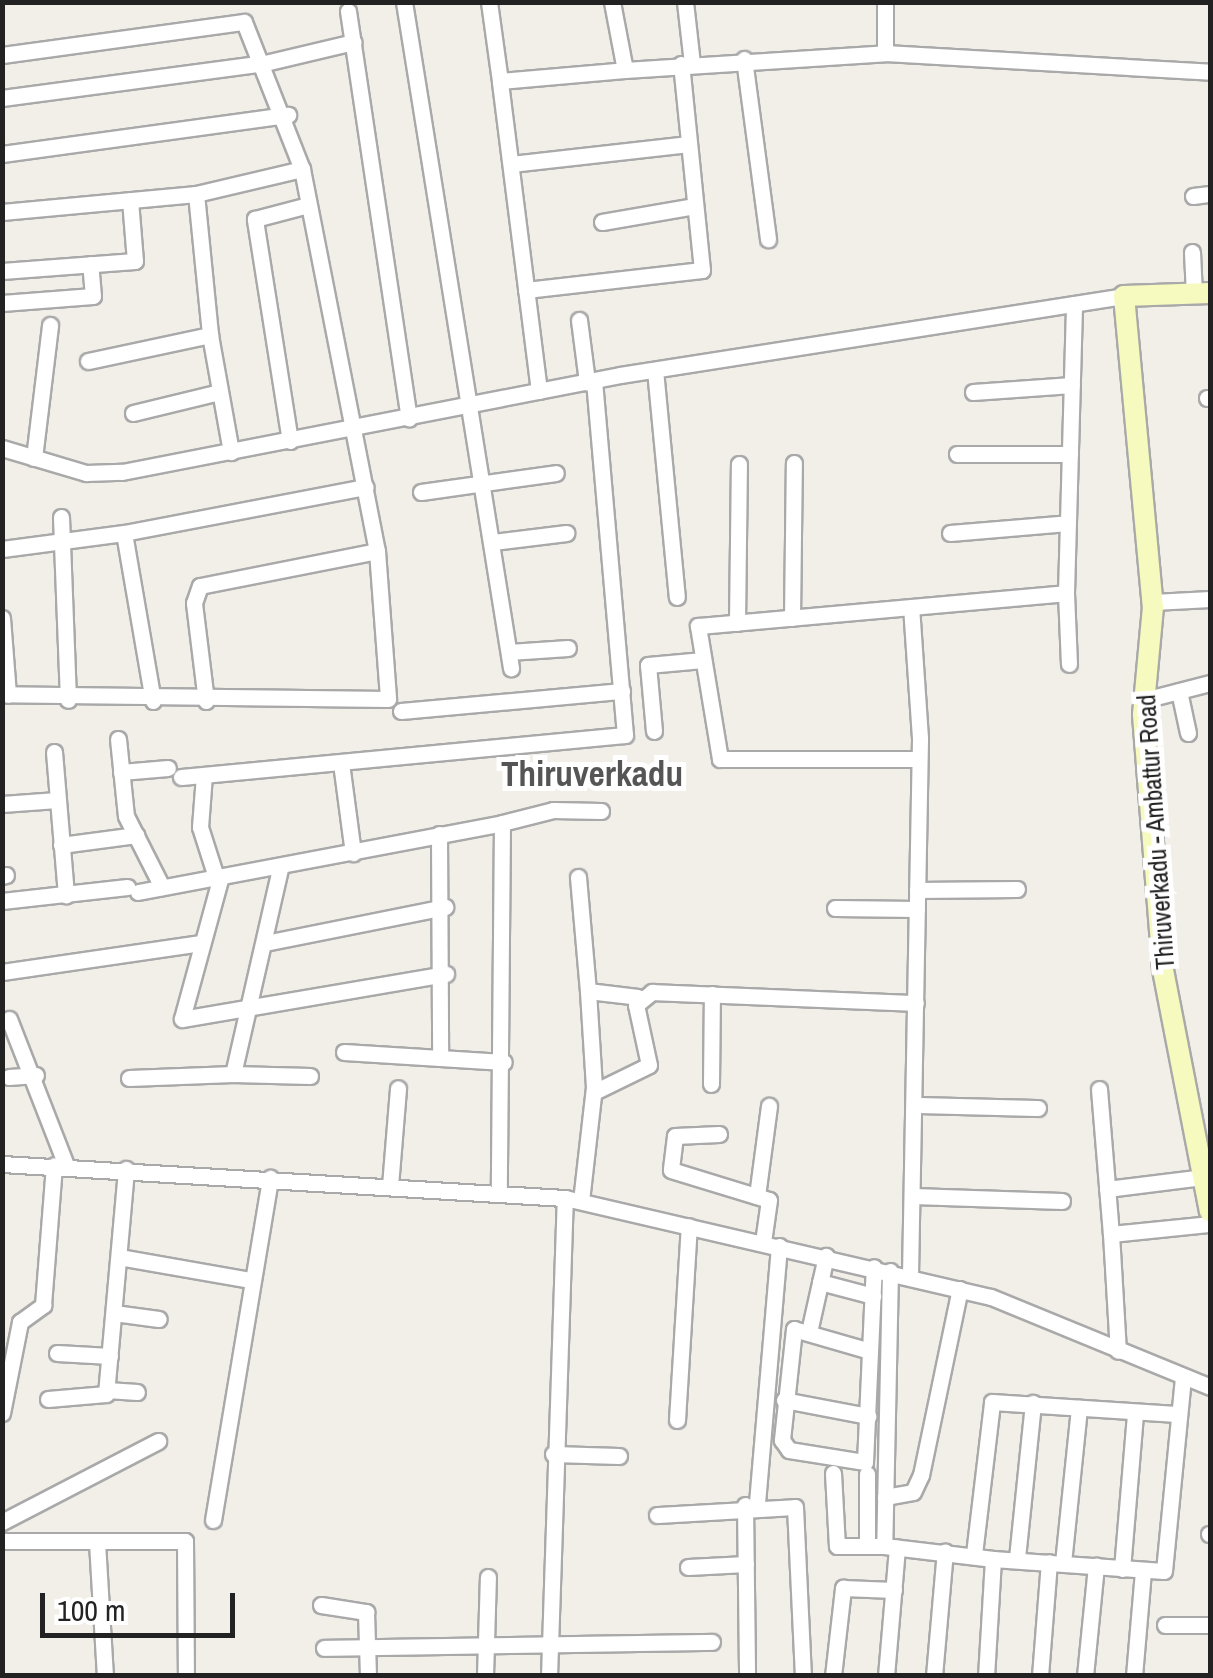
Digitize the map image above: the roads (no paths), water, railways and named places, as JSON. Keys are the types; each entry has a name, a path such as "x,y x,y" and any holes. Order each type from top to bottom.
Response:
{"main road":[{"path":"1124,296 1202,294"},
{"name":"Thiruverkadu - Ambattur Road","path":"1124,296 1152,602 1144,700 1163,970 1210,1211"}],"street":[{"path":"404,2 510,660 568,648"},
{"path":"488,2 539,391"},
{"path":"612,2 625,70"},
{"path":"526,290 702,270 689,144 685,2"},
{"path":"884,2 885,53"},
{"path":"348,11 409,418"},
{"path":"2,54 244,22 288,116 302,169 350,430 366,487 376,550 388,699 68,700 5,694 2,618"},
{"path":"2,98 265,64 354,42"},
{"path":"500,81 744,59 885,53 1210,72"},
{"path":"744,59 768,239"},
{"path":"2,154 288,116"},
{"path":"510,164 689,144"},
{"path":"2,212 196,194 302,169"},
{"path":"196,194 210,335 232,452"},
{"path":"1193,196 1210,194"},
{"path":"2,272 136,261 130,200"},
{"path":"290,441 255,219 308,205"},
{"path":"602,222 695,206"},
{"path":"1192,252 1202,294"},
{"path":"2,303 93,296 90,264"},
{"path":"2,448 34,458 122,472 590,381 1124,296"},
{"path":"1069,664 1066,593 1074,304"},
{"path":"121,772 204,776 623,736 622,691 590,381 580,320"},
{"path":"34,458 50,325"},
{"path":"88,362 210,335"},
{"path":"656,370 678,597"},
{"path":"973,392 1072,385"},
{"path":"133,413 220,392"},
{"path":"957,454 1070,454"},
{"path":"792,618 794,463"},
{"path":"737,623 738,464"},
{"path":"421,492 556,473"},
{"path":"2,548 124,533 366,487"},
{"path":"61,517 68,700"},
{"path":"950,533 1068,523"},
{"path":"124,533 153,701"},
{"path":"493,542 566,533"},
{"path":"206,701 194,604 200,586 376,550"},
{"path":"919,759 720,759 698,626 1066,593"},
{"path":"1152,602 1210,600"},
{"path":"910,1275 916,1105 919,759 911,607"},
{"path":"654,732 648,665 703,660"},
{"path":"1144,700 1210,683"},
{"path":"401,711 622,691"},
{"path":"1179,691 1188,733"},
{"path":"118,739 121,772 136,834 162,887"},
{"path":"54,752 66,894"},
{"path":"341,762 353,852"},
{"path":"204,776 200,827 218,876 180,1017 248,1012 446,974"},
{"path":"2,804 57,800"},
{"path":"2,901 162,887 280,868 553,810 601,812"},
{"path":"500,1194 504,1062 502,822"},
{"path":"61,846 136,834"},
{"path":"439,834 446,974 440,1058"},
{"path":"233,1074 280,868"},
{"path":"549,1676 553,1454 573,1200 594,1092 578,877"},
{"path":"917,890 1017,889"},
{"path":"264,943 445,907"},
{"path":"835,908 916,908"},
{"path":"2,972 201,943"},
{"path":"588,992 638,997 712,994 916,1002"},
{"path":"710,1084 712,994"},
{"path":"594,1092 649,1065 638,997"},
{"path":"3,1403 9,1337 24,1315 42,1313 60,1165 36,1075 10,1019"},
{"path":"344,1052 504,1062"},
{"path":"9,1076 36,1075"},
{"path":"129,1078 310,1076"},
{"path":"390,1186 398,1088"},
{"path":"1099,1089 1118,1351"},
{"path":"916,1105 1038,1108"},
{"path":"758,1196 769,1106"},
{"path":"719,1134 675,1136 672,1170 758,1196 772,1205 746,1564 748,1672"},
{"path":"2,1164 573,1200 960,1288 1210,1387"},
{"path":"48,1399 95,1401 106,1390 126,1170"},
{"path":"1107,1189 1204,1176"},
{"path":"213,1520 270,1178"},
{"path":"914,1196 1062,1201"},
{"path":"1110,1234 1210,1224"},
{"path":"677,1420 690,1226"},
{"path":"119,1256 251,1280"},
{"path":"809,1332 826,1256"},
{"path":"870,1351 809,1332 790,1335 784,1400 789,1450 855,1466 865,1462 873,1296 882,1269"},
{"path":"882,1269 883,1546"},
{"path":"820,1282 873,1296"},
{"path":"885,1498 913,1492 921,1476 960,1288"},
{"path":"114,1313 159,1319"},
{"path":"58,1353 110,1356"},
{"path":"833,1473 834,1541 993,1559 1164,1571 1182,1378"},
{"path":"106,1390 137,1392"},
{"path":"784,1400 868,1416"},
{"path":"974,1554 992,1402 1177,1414"},
{"path":"1017,1558 1033,1403"},
{"path":"1040,1676 1078,1408"},
{"path":"1122,1569 1135,1413"},
{"path":"2,1522 158,1440"},
{"path":"553,1454 619,1456"},
{"path":"867,1474 894,1590 886,1676"},
{"path":"656,1515 751,1504 797,1514 802,1675"},
{"path":"2,1542 185,1541 186,1676"},
{"path":"97,1542 105,1676"},
{"path":"934,1676 945,1551"},
{"path":"988,1675 993,1559"},
{"path":"688,1567 746,1564"},
{"path":"1084,1676 1096,1566"},
{"path":"1134,1676 1143,1570"},
{"path":"486,1676 488,1578"},
{"path":"832,1676 843,1588 894,1590"},
{"path":"321,1604 362,1607 368,1676"},
{"path":"1164,1625 1210,1625"},
{"path":"324,1648 712,1642"}],"district":[{"name":"Thiruverkadu","path":"592,774"}]}
